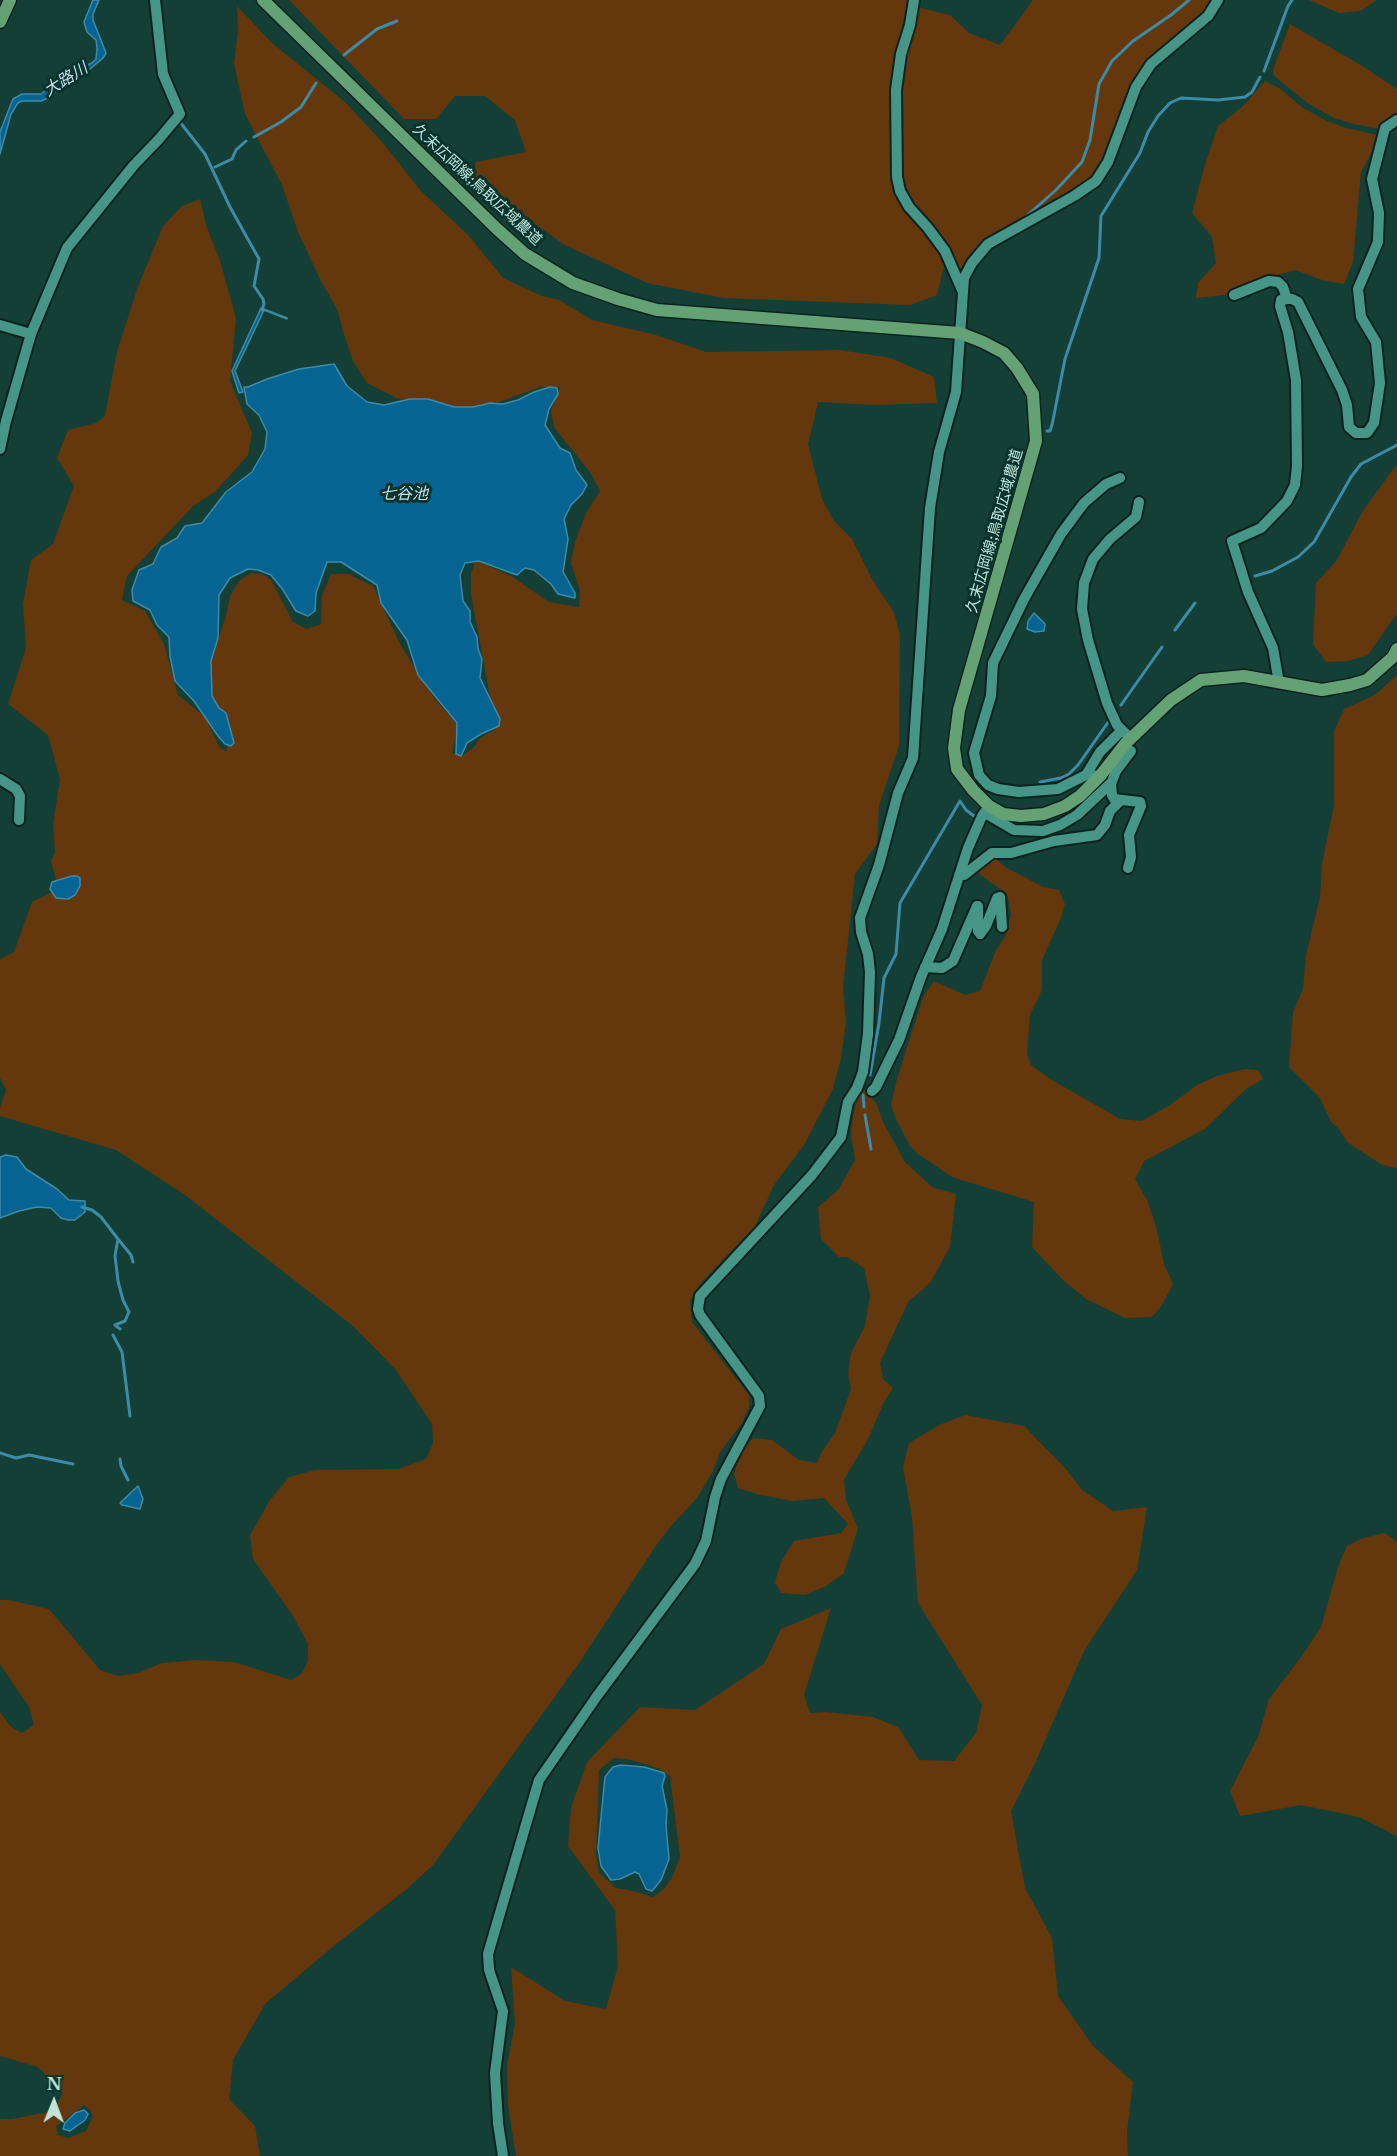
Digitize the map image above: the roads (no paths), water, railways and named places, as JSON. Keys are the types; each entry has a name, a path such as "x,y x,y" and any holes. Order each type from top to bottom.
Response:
{"street":[{"path":"0,22 10,0"},
{"path":"0,448 31,334 71,241 180,114 163,74 156,0"},
{"name":"久末広岡線;鳥取広域農道","path":"263,0 496,228 525,254 573,283 657,310 960,333 1004,353 1017,368 1033,394 1036,441 959,710 954,748 957,769 987,809 1021,816 1044,814 1065,806 1080,796 1100,776 1128,740 1171,700 1201,680 1244,676 1322,690 1367,680 1393,657 1397,649"},
{"path":"914,0 910,26 901,54 896,90 897,177 900,191 909,207 945,251 963,293"},
{"path":"503,2156 495,2073 503,2011 489,1970 488,1954 539,1780 597,1696 695,1564 706,1541 721,1479 760,1406 759,1396 700,1315 698,1309 700,1296 812,1175 841,1137 848,1101 857,1088 863,1072 868,1034 870,972 860,918 879,865 898,793 913,758 930,508 939,452 956,392 963,293 967,271 988,244 1074,196 1096,181 1108,162 1136,87 1151,64 1208,16 1218,0"},
{"path":"1279,683 1273,648 1248,592 1232,541 1261,528 1287,501 1295,485 1298,465 1296,380 1290,342 1280,306 1281,300 1292,299 1298,302 1342,390 1347,405 1349,427 1356,433 1367,433 1374,423 1380,383 1376,342 1361,317 1358,289 1378,242 1379,213 1372,179 1385,128 1397,120"},
{"path":"1234,295 1269,281 1278,282 1283,287 1287,299"},
{"path":"0,325 31,334"},
{"path":"1120,478 1106,484 1084,503 1061,534 1024,599 993,663 991,696 974,753 979,775 988,785 1019,792 1058,789 1086,775 1101,752 1128,740"},
{"path":"1128,740 1107,703 1088,640 1082,609 1084,583 1093,559 1110,539 1136,517 1139,502"},
{"path":"872,1091 899,1040 925,967 942,929 968,848 987,809 1014,830 1042,831 1060,825 1077,815 1111,783 1128,740"},
{"path":"1086,775 1100,776"},
{"path":"0,779 16,789 20,796 19,820"},
{"path":"1111,783 1112,795 1120,801 1140,802 1129,835 1131,857 1128,868"},
{"path":"958,876 964,875 993,853 1011,853 1054,841 1097,835 1105,825 1110,812 1120,801"},
{"path":"925,967 942,968 953,961 977,906 980,934 986,926 997,898 1000,897 1002,927"}],"water":[{"name":"大路川","path":"93,0 99,0 93,20 106,53 103,58 90,69 68,81 48,98 41,101 18,103 11,114 0,154 0,132 13,99 22,94 41,94 70,72 96,59 96,40 87,32 84,22"},
{"path":"261,308 287,319 264,310 235,371 243,392 239,393 232,371"},
{"name":"七谷池","path":"334,364 347,386 367,402 384,405 410,399 428,399 454,407 473,407 490,403 503,404 550,387 557,388 558,394 549,409 545,425 560,448 570,453 576,470 587,485 571,505 564,519 568,539 563,572 575,593 575,598 558,594 551,584 534,570 525,568 517,575 479,561 465,563 460,575 463,601 470,611 470,622 477,637 482,659 480,678 500,719 499,726 467,743 461,756 456,754 457,723 418,675 407,640 381,603 377,585 341,562 327,562 316,593 315,611 308,616 296,611 271,575 258,570 248,569 230,578 219,595 218,638 211,661 212,696 219,708 226,713 234,743 231,746 225,744 218,736 194,701 175,681 169,637 157,625 150,610 133,601 132,590 139,570 153,564 161,547 177,538 185,526 202,523 226,492 252,472 265,449 267,432 259,415 247,404 244,387 299,369"},
{"path":"1034,613 1045,624 1044,631 1035,632 1027,629 1028,621"},
{"path":"72,876 80,878 80,886 75,895 68,899 56,898 50,889 52,882"},
{"path":"6,1155 17,1157 26,1169 57,1189 69,1200 85,1201 85,1212 75,1220 68,1220 61,1218 51,1208 37,1207 0,1218 0,1157"},
{"path":"138,1486 143,1499 140,1509 122,1505 120,1503"},
{"path":"621,1765 644,1767 664,1773 665,1776 662,1786 667,1810 669,1859 661,1880 652,1891 646,1889 639,1874 635,1872 620,1879 611,1880 601,1866 598,1848 605,1777 613,1767"},
{"path":"84,2110 88,2114 85,2120 70,2131 63,2129 65,2123 75,2113"}],"waterway":[{"path":"1022,220 1056,190 1082,162 1090,140 1099,84 1112,61 1133,41 1189,0"},
{"path":"1264,71 1292,0"},
{"path":"344,55 377,29 397,21"},
{"path":"1047,431 1050,431 1052,425 1065,359 1099,258 1101,216 1140,153 1148,132 1170,103 1181,98 1218,100 1245,97 1252,92 1260,77"},
{"path":"254,137 281,122 301,107 316,83"},
{"path":"167,96 173,111"},
{"path":"180,122 205,154 230,207 259,259 254,286 263,299 262,310"},
{"path":"215,167 232,159 236,150 246,141"},
{"path":"1255,576 1272,571 1298,557 1314,542 1351,477 1361,464 1397,445"},
{"path":"1175,630 1195,603"},
{"path":"1121,705 1162,647"},
{"path":"1040,782 1069,774 1109,721"},
{"path":"870,1075 884,978 896,954 900,903 960,801 966,810 978,816"},
{"path":"863,1095 864,1107"},
{"path":"865,1115 871,1149"},
{"path":"82,1207 92,1210 101,1217 118,1239 115,1256 118,1281 129,1312 125,1321 115,1325 120,1329"},
{"path":"118,1239 131,1255 133,1262"},
{"path":"113,1335 122,1352 130,1416"},
{"path":"0,1453 16,1458 29,1455 73,1464"},
{"path":"120,1459 128,1480"}]}
